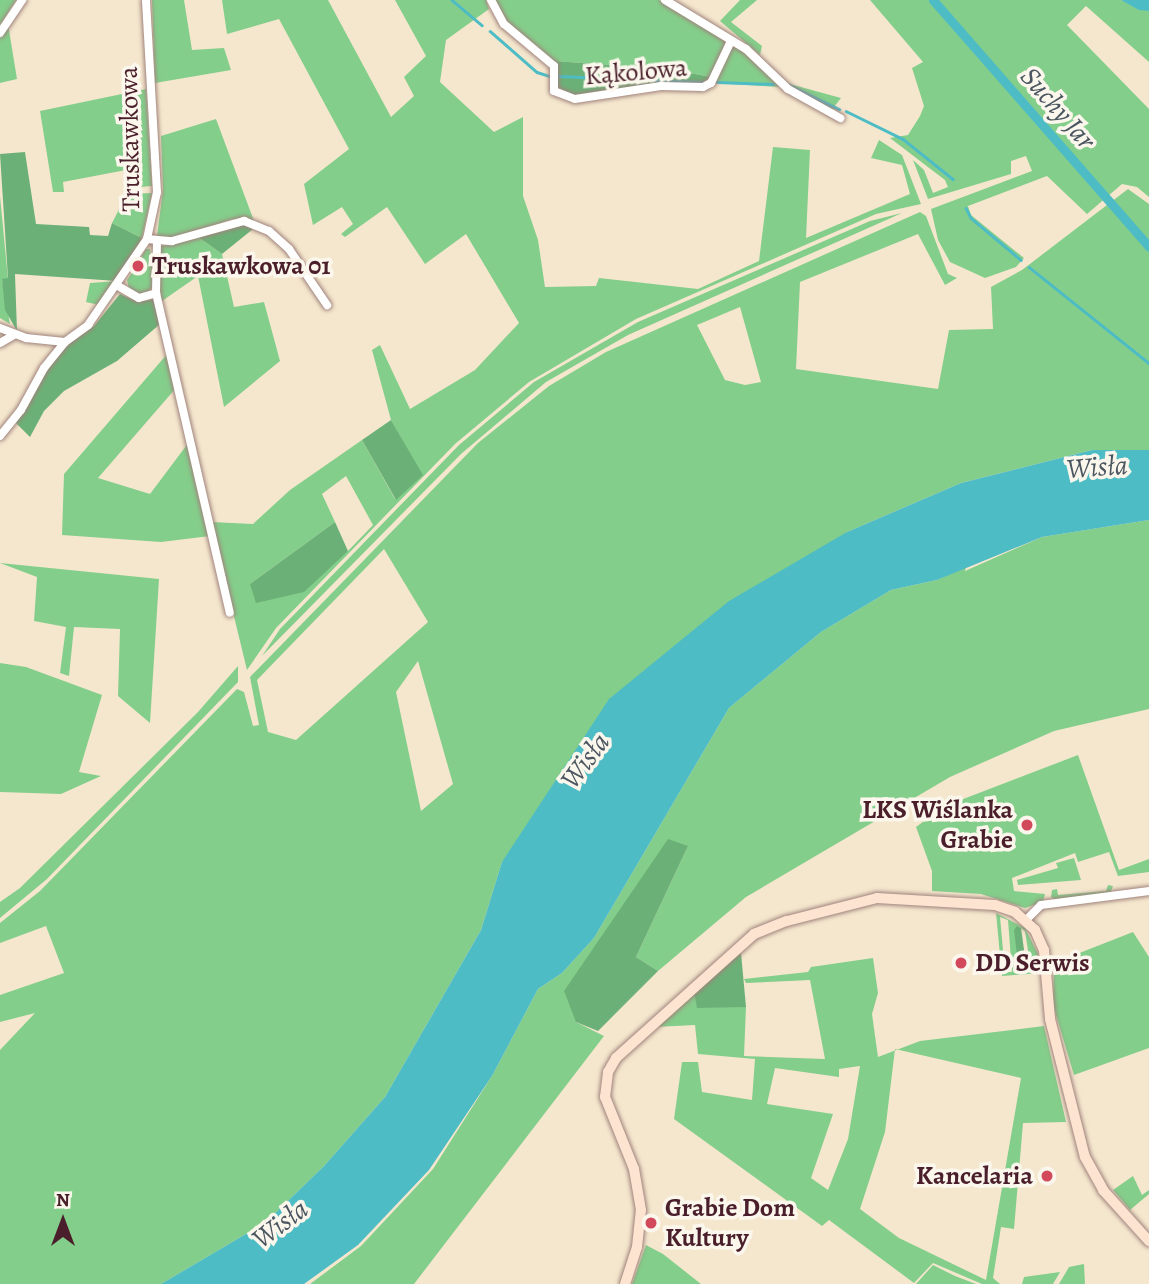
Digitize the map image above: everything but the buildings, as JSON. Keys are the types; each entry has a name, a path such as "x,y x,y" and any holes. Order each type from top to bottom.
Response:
{"street":[{"path":"0,33 22,0"},
{"name":"Truskawkowa","path":"0,436 65,342 88,325 118,286 147,239 157,192 146,0"},
{"name":"Kąkolowa","path":"491,0 504,24 554,66 554,91 575,99 661,86 703,87 711,83 731,41"},
{"name":"Kąkolowa","path":"665,0 746,49 788,89 840,118"},
{"path":"147,239 157,242 244,221 269,231 289,249 327,305"},
{"path":"157,242 156,293 230,613"},
{"path":"118,286 139,298 156,293"},
{"path":"0,328 14,335 65,342"},
{"path":"0,343 14,335"},
{"path":"1026,920 1041,905 1149,891"},
{"path":"625,1284 639,1237 640,1202 634,1169 606,1103 605,1087 612,1063 635,1037 729,952 754,934 787,920 858,901 900,897 995,905 1026,920 1044,950 1050,1019 1085,1157 1103,1190 1149,1241"}],"green space":[{"path":"0,0 16,0 0,25"},
{"path":"152,0 184,0 192,50 224,48 231,70 155,83"},
{"path":"222,0 328,0 391,117 414,96 404,77 426,56 395,0 486,0 489,9 446,40 440,82 494,132 523,117 523,196 538,240 545,287 596,286 599,278 698,289 759,261 773,147 810,150 806,238 910,194 902,165 871,158 879,140 902,155 921,204 876,214 636,319 529,382 455,444 276,628 247,670 211,522 253,524 290,490 362,440 395,499 422,475 391,420 372,350 380,345 410,409 475,370 519,323 466,234 425,264 387,207 345,237 341,234 353,224 342,207 313,225 304,184 349,149 279,19 227,34","holes":["346,476 373,525 348,551 250,584 335,522 322,494"]},
{"path":"494,0 659,0 726,41 711,77 669,69 554,61 537,52 507,24"},
{"path":"740,0 757,0 731,22 762,46 760,55 720,21"},
{"path":"870,0 1121,0 1149,11 1149,62 1086,6 1067,25 1149,109 1149,197 1137,187 1122,184 1087,214 1047,176 968,206 971,215 1024,258 1016,267 985,278 950,262 938,240 931,209 1032,171 1026,156 1011,161 1011,174 928,199 913,160 924,170 933,193 948,187 945,180 890,138 908,135 920,116 924,106 912,68 923,62"},
{"path":"8,24 17,79 0,83 0,35"},
{"path":"730,47 739,48 760,65 779,87 714,83"},
{"path":"554,61 669,69 711,77 701,84 581,97 559,93"},
{"path":"786,83 841,98 831,111"},
{"path":"146,89 152,186 128,188 126,170 63,182 64,192 53,192 40,111"},
{"path":"216,119 254,221 232,219 187,235 165,239 157,236 163,190 161,136"},
{"path":"25,152 36,224 89,227 90,235 108,236 112,223 142,238 117,281 15,274 17,331 5,310 2,279 8,278 0,154"},
{"path":"1128,189 1149,204 1149,450 1092,450 961,483 847,532 502,862 481,930 385,1097 324,1166 266,1222 161,1284 0,1284 0,1050 35,1013 0,1022 0,995 64,973 46,926 0,943 0,923 40,891 237,689 244,692 253,726 259,725 250,677 478,443 549,386 606,352 920,212 926,216 948,274 957,278 945,285 918,234 800,282 796,369 938,389 949,330 993,329 991,287 1022,270","holes":["740,307 761,382 745,385 725,380 697,325","384,549 428,622 296,740 268,732 257,680","418,661 453,784 421,811 396,692"]},
{"path":"152,193 142,238 112,223 127,194"},
{"path":"0,196 8,279 2,280 10,324 0,318"},
{"path":"902,213 628,335 546,382 461,454 262,656 280,629 459,445 534,382 638,322 870,221"},
{"path":"243,225 253,229 222,254 198,237"},
{"path":"198,237 222,254 234,307 264,302 280,361 224,407 198,276 162,301 160,294 159,247"},
{"path":"146,249 150,249 154,284 148,292 138,294 129,289 127,280 136,267 141,269 139,261"},
{"path":"117,281 99,305 86,302 90,283"},
{"path":"120,294 138,302 155,299 160,324 117,361 64,391 44,411 30,437 16,423 40,381 66,344 94,326"},
{"path":"168,353 176,388 98,478 150,494 189,442 210,536 161,542 62,535 64,474"},
{"path":"391,420 423,475 396,500 362,440"},
{"path":"1149,520 1149,709 1054,731 950,777 746,897 658,971 636,957 688,846 576,1022 604,1036 414,1284 310,1284 361,1246 433,1169 492,1076 538,989 562,973 594,938 729,708 821,632 891,590 937,580 966,567 965,571 1042,537"},
{"path":"335,522 348,551 304,592 256,603 250,584"},
{"path":"0,563 159,579 150,723 118,696 120,629 74,627 69,676 60,673 66,627 34,621 37,577"},
{"path":"0,663 26,667 102,695 79,772 101,776 61,794 0,792"},
{"path":"238,666 238,682 47,879 0,918 0,902 20,888 198,712"},
{"path":"1078,755 1119,870 1149,859 1149,872 1118,876 1109,852 1078,862 1075,853 1012,878 1014,891 1045,894 1043,902 1025,908 981,894 932,891 932,871 916,827 945,806"},
{"path":"668,839 688,846 636,957 658,971 598,1031 576,1022 564,991"},
{"path":"1074,858 1081,880 1018,885 1017,880 1058,868 1056,863"},
{"path":"1108,885 1113,886 1110,894 1056,900 1051,897 1052,890 1057,889 1058,895 1106,891"},
{"path":"996,913 1025,928 1038,954 1040,973 1002,976","holes":["1000,917 1008,920 1012,972 1005,972","1018,926 1025,931 1031,970 1019,971"]},
{"path":"1017,926 1021,928 1027,971 1019,971 1014,930"},
{"path":"1133,932 1149,957 1149,1048 1074,1075 1053,1005 1054,963"},
{"path":"741,953 746,1007 697,1008 694,992"},
{"path":"873,958 878,993 872,1014 878,1057 895,1051 885,1132 860,1209 899,1238 986,1280 1021,1078 897,1050 920,1041 1044,1026 1066,1122 1023,1123 1014,1229 1001,1227 993,1278 1000,1284 982,1284 933,1263 914,1283 829,1220 822,1226 674,1119 682,1062 698,1062 702,1092 752,1100 755,1059 698,1054 695,1025 655,1027 694,992 746,1007 744,1056 825,1059 810,980 746,983 744,979 808,972 811,967","holes":["860,1066 848,1139 828,1190 811,1178 833,1114 767,1104 775,1068 839,1077 839,1069"]},
{"path":"1133,1176 1142,1195 1149,1190 1149,1194 1130,1210 1113,1190"},
{"path":"646,1245 663,1254 701,1284 632,1284"},
{"path":"1084,1264 1085,1284 1059,1284 1069,1267"},
{"path":"933,1265 955,1276 976,1284 916,1284"},
{"path":"1060,1272 1053,1284 1022,1284 1024,1277"}],"water":[{"path":"1121,0 1149,0 1149,11 1139,10"},
{"name":"Wisła","path":"1092,450 1149,450 1149,520 1042,537 937,580 891,590 821,632 729,708 594,938 562,973 538,989 492,1076 429,1170 358,1245 304,1284 161,1284 266,1222 324,1166 385,1097 481,930 502,862 609,699 729,601 847,532 961,483"}],"waterway":[{"path":"452,0 482,25"},
{"name":"Suchy Jar","path":"933,0 1149,247"},
{"path":"490,31 537,72 549,76"},
{"path":"558,76 704,82"},
{"path":"717,82 773,84"},
{"path":"787,84 839,109"},
{"path":"846,111 903,139 953,179"},
{"path":"966,208 971,218 1021,260"},
{"path":"1029,267 1149,363"}],"place":[{"name":"Truskawkowa 01","path":"138,266"},
{"name":"LKS Wiślanka Grabie","path":"1027,825"},
{"name":"DD Serwis","path":"961,963"},
{"name":"Kancelaria","path":"1047,1176"},
{"name":"Grabie Dom Kultury","path":"651,1223"}]}
